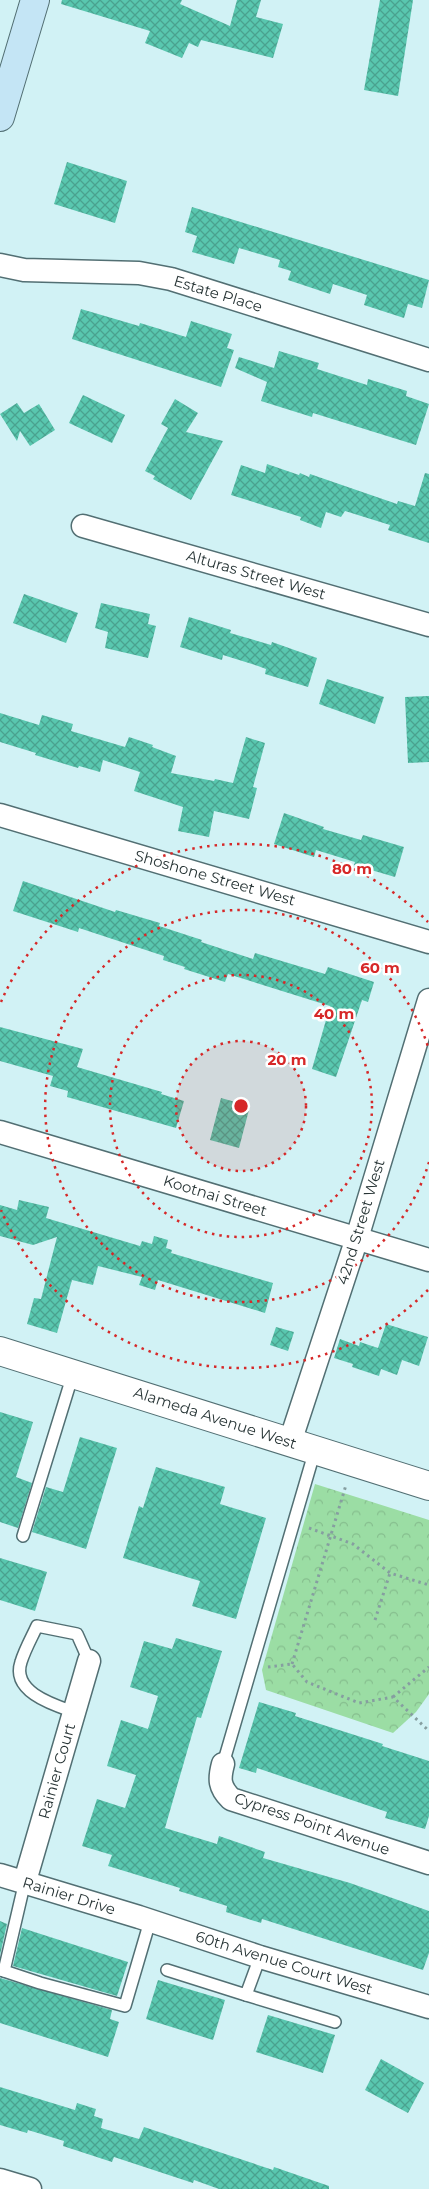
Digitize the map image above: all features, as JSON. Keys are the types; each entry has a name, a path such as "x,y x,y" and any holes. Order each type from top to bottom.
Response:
{"main road":[{"path":"0,117 35,0"}],"street":[{"name":"Estate Place","path":"0,265 24,270 139,273 171,279 429,360"},
{"name":"Alturas Street West","path":"83,526 429,625"},
{"name":"Shoshone Street West","path":"0,816 429,942"},
{"name":"42nd Street West","path":"290,1442 357,1238 429,1000"},
{"name":"Kootnai Street","path":"0,1132 429,1260"},
{"name":"Alameda Avenue West","path":"0,1351 429,1486"},
{"name":"Rainier Court","path":"25,1881 89,1661"},
{"name":"Cypress Point Avenue","path":"223,1764 220,1778 221,1787 231,1799 429,1863"},
{"name":"Rainier Drive","path":"0,1875 25,1881 144,1919"},
{"name":"60th Avenue Court West","path":"144,1919 260,1957 429,2007"},
{"path":"0,2180 30,2189"}],"lane":[{"path":"22,1536 73,1374"},
{"path":"223,1764 316,1450"},
{"path":"74,1712 38,1699 22,1681 20,1664 37,1626 77,1634 89,1661"},
{"path":"25,1881 2,1970 40,1983 125,2006 144,1919"},
{"path":"246,1995 260,1957"},
{"path":"167,1970 335,2022"}],"path":[{"path":"292,1664 353,1462"},
{"path":"294,1523 353,1544 390,1573 429,1585"},
{"path":"375,1620 390,1573"},
{"path":"262,1667 292,1664"},
{"path":"292,1664 307,1682 359,1703 393,1697 429,1667"},
{"path":"393,1697 429,1731"}],"green space":[{"path":"315,1484 429,1520 429,1694 416,1712 393,1733 266,1690 262,1670"}],"building":[{"path":"62,0 182,0 180,4 230,26 237,0 261,0 256,17 283,24 273,58 201,40 198,47 189,43 182,58 145,43 150,31 61,4"},
{"path":"380,0 413,0 398,96 364,90"},
{"path":"67,162 127,181 115,223 54,204"},
{"path":"192,207 429,280 422,308 408,304 404,318 364,305 367,295 333,284 330,294 288,280 291,271 278,267 280,260 239,248 234,264 192,252 197,236 185,232"},
{"path":"81,309 139,326 140,323 186,337 191,321 232,334 227,348 234,350 221,387 72,339"},
{"path":"279,351 319,363 317,369 367,385 368,379 407,391 406,396 429,404 416,445 313,413 312,417 261,401 267,382 235,368 239,357 274,368"},
{"path":"83,395 125,415 112,443 69,423"},
{"path":"175,399 198,413 186,432 223,441 191,500 153,479 155,476 145,471 168,428 161,424"},
{"path":"17,403 24,413 39,404 55,430 30,446 20,431 17,441 0,414"},
{"path":"267,464 299,475 300,473 309,477 310,474 397,504 398,501 415,506 425,473 429,474 429,543 388,530 390,525 345,511 341,517 326,512 321,528 300,520 301,517 231,495 241,465 265,473"},
{"path":"24,594 78,613 66,643 13,623"},
{"path":"101,603 150,614 148,624 156,626 148,658 105,648 108,632 95,628"},
{"path":"189,617 231,630 230,633 271,645 272,642 317,658 308,687 265,674 266,669 223,655 222,660 180,647"},
{"path":"327,679 384,697 375,724 319,704"},
{"path":"429,696 429,762 408,763 405,697"},
{"path":"0,713 39,725 42,715 73,724 71,731 125,747 129,737 153,745 152,747 176,756 171,773 214,781 215,779 233,783 246,737 265,743 253,787 257,788 249,819 214,811 209,837 178,831 183,807 134,791 140,772 103,760 100,772 79,766 78,768 0,742"},
{"path":"284,813 324,827 323,829 361,840 363,835 404,847 395,877 354,865 355,862 316,850 314,857 274,844"},
{"path":"23,881 115,912 116,910 160,923 159,926 253,959 255,953 325,974 328,967 374,982 368,1002 362,1000 336,1077 312,1069 330,1006 228,974 225,982 184,969 185,967 163,960 164,956 79,928 78,932 13,911"},
{"path":"0,1027 83,1049 77,1067 162,1092 161,1094 184,1101 176,1128 67,1097 68,1091 50,1086 53,1076 0,1061"},
{"path":"221,1098 250,1106 239,1148 210,1140"},
{"path":"19,1200 49,1207 46,1218 140,1246 142,1241 152,1244 154,1236 168,1240 166,1248 172,1250 171,1253 273,1283 265,1313 158,1280 155,1290 139,1285 142,1277 98,1266 93,1285 72,1280 57,1333 27,1324 34,1298 41,1299 57,1237 33,1245 0,1236 0,1205 17,1210"},
{"path":"386,1324 428,1337 419,1366 402,1360 397,1375 381,1369 379,1376 352,1367 353,1364 334,1358 340,1339 359,1346 360,1342 378,1348"},
{"path":"276,1327 294,1332 288,1351 270,1345"},
{"path":"0,1412 33,1422 16,1477 32,1483 18,1528 0,1522"},
{"path":"80,1437 117,1448 86,1549 32,1532 46,1487 63,1492"},
{"path":"156,1467 225,1487 220,1504 266,1518 236,1619 192,1606 200,1581 123,1558 139,1506 143,1508"},
{"path":"0,1558 47,1572 35,1611 0,1600"},
{"path":"176,1638 222,1651 201,1718 197,1717 165,1828 217,1844 219,1836 265,1852 263,1858 350,1883 429,1911 429,1953 423,1970 262,1919 261,1923 226,1912 227,1906 179,1891 180,1888 108,1866 112,1855 82,1846 97,1799 125,1808 136,1775 107,1766 121,1720 148,1729 158,1696 130,1687 144,1641 172,1649"},
{"path":"259,1702 296,1713 295,1716 429,1761 429,1816 425,1829 385,1818 387,1812 257,1768 256,1773 239,1768"},
{"path":"0,1921 7,1924 0,1955"},
{"path":"22,1928 128,1962 117,1996 13,1966"},
{"path":"0,1978 112,2010 110,2019 119,2022 108,2057 0,2023"},
{"path":"158,1980 225,2000 213,2040 146,2019"},
{"path":"268,2015 335,2035 323,2073 256,2052"},
{"path":"381,2059 424,2083 408,2113 365,2090"},
{"path":"0,2087 75,2110 77,2103 96,2109 94,2116 103,2119 101,2128 139,2139 144,2127 273,2170 274,2167 329,2186 329,2189 219,2189 194,2180 193,2183 114,2157 112,2162 63,2146 64,2141 28,2130 27,2133 0,2125"}]}
